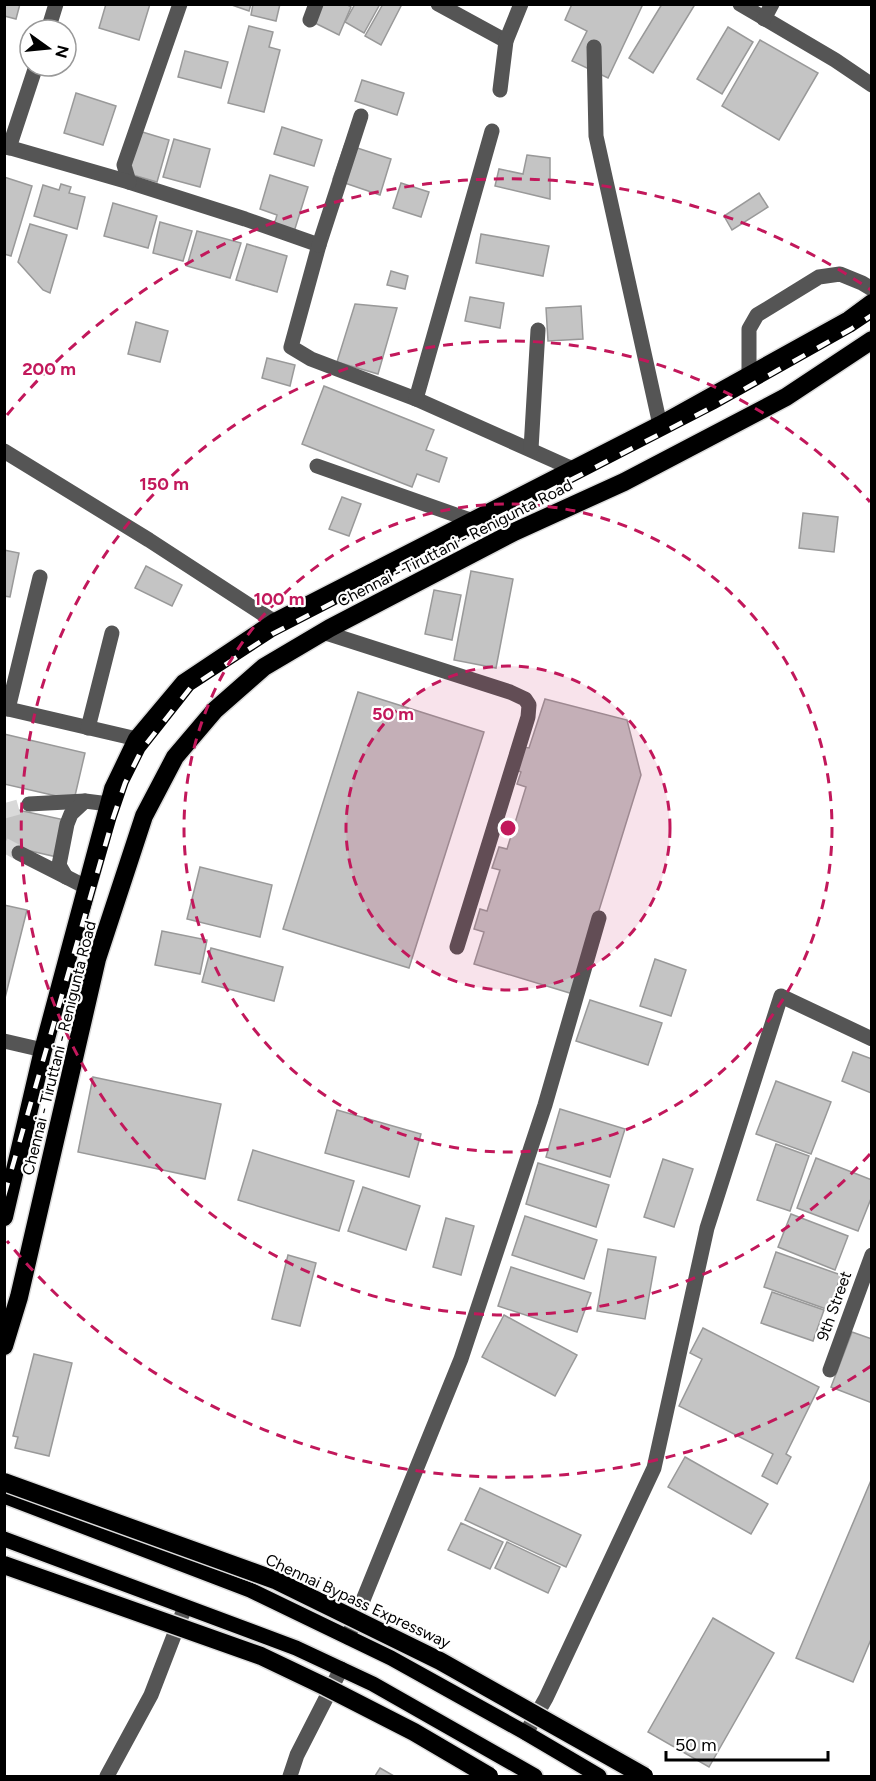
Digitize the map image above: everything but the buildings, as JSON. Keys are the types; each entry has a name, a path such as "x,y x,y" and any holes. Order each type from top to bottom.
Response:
{"highway":[{"name":"Chennai - Tiruttani - Renigunta Road","path":"4,1217 43,1050 113,789 137,739 184,683 275,622 660,425 849,320 872,303"},
{"name":"Chennai - Tiruttani - Renigunta Road","path":"4,1346 19,1297 97,959 144,816 175,758 215,710 264,667 323,632 514,532 624,482 786,397 872,340"},
{"name":"Chennai Bypass Expressway","path":"4,1482 275,1580 440,1661 645,1776"},
{"path":"4,1565 261,1656 414,1732 489,1776"}],"main road":[{"path":"4,1496 250,1590 391,1658 599,1776"},
{"path":"4,1539 296,1648 373,1684 535,1776"}],"street":[{"path":"129,182 124,165 180,4"},
{"path":"310,20 316,4"},
{"path":"438,4 506,41"},
{"path":"500,90 506,41 521,4"},
{"path":"740,4 835,60 872,85"},
{"path":"764,19 772,4"},
{"path":"594,47 596,136 660,425"},
{"path":"32,78 7,147 129,182 319,245"},
{"path":"361,116 319,245 291,347 311,359 416,399 573,469"},
{"path":"416,399 492,131"},
{"path":"749,376 749,329 757,315 819,277 840,274 872,289"},
{"path":"531,449 538,330"},
{"path":"4,451 149,540 275,622"},
{"path":"317,466 473,520"},
{"path":"40,577 6,708 137,739"},
{"path":"323,632 510,692 525,699 529,705 528,717 457,948"},
{"path":"88,728 112,633"},
{"path":"66,877 59,866 67,824 71,814 85,801"},
{"path":"29,804 85,801 108,804"},
{"path":"19,853 86,887"},
{"path":"348,1637 461,1359 545,1105 599,918"},
{"path":"526,1733 546,1698 654,1468 707,1228 781,996 872,1039"},
{"path":"4,1041 43,1050"},
{"name":"9th Street","path":"830,1370 872,1255"},
{"path":"107,1776 151,1695 185,1607"},
{"path":"290,1776 297,1755 341,1669"}],"tunnel":[{"path":"4,811 29,804"},
{"path":"4,845 19,853"}],"railway":[{"path":"4,1196 125,783 142,749 191,687 272,634 714,406 872,315"}]}
